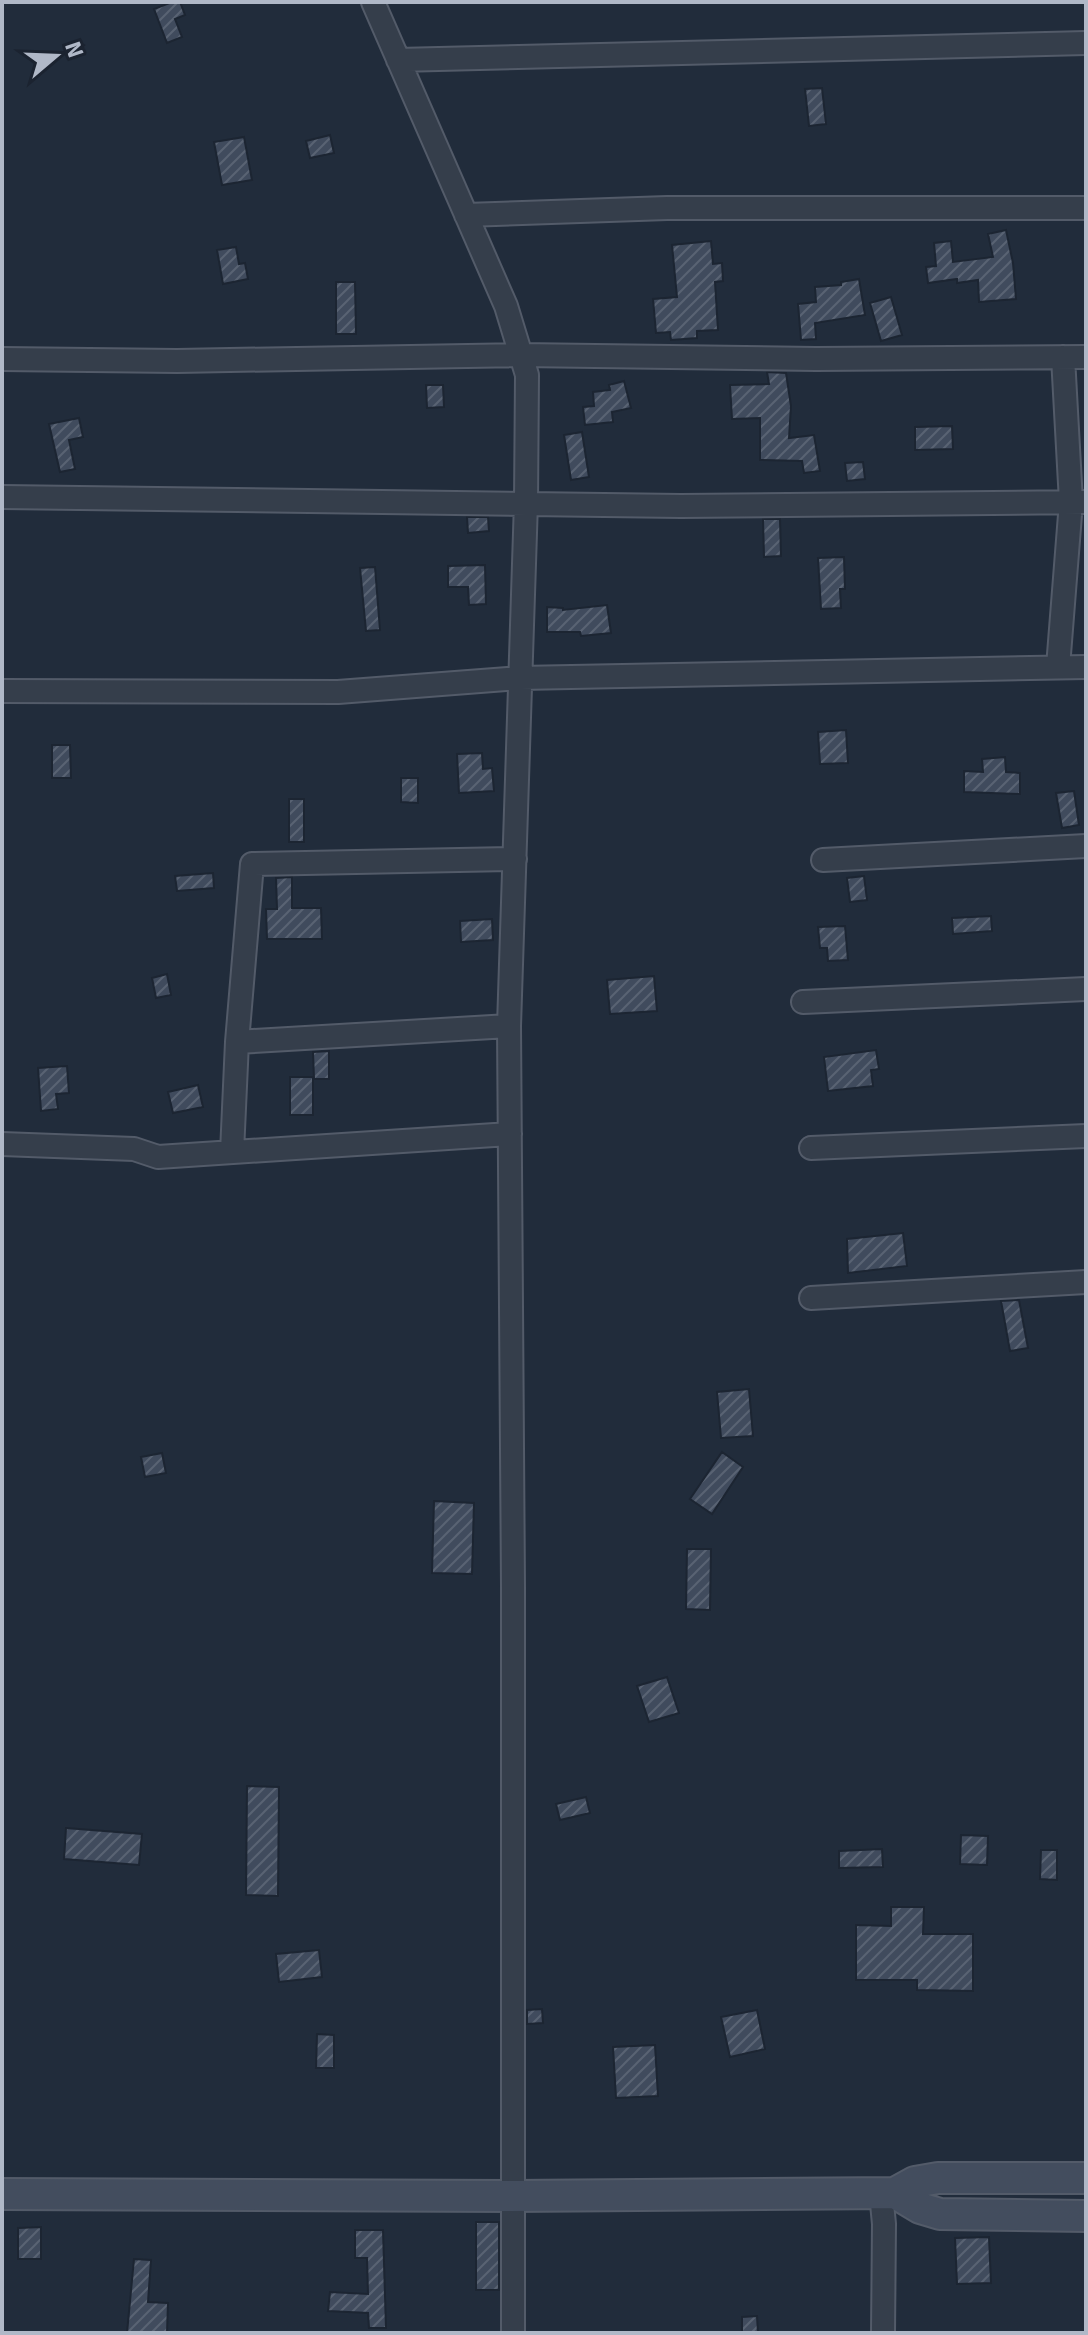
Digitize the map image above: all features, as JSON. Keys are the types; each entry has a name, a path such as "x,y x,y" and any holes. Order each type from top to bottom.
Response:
{"main road":[{"path":"2,2194 513,2196 888,2193 915,2182 938,2178 1086,2178"},
{"path":"888,2193 940,2214 1086,2216"}],"street":[{"path":"373,2 506,306 527,375 526,502 509,1026 513,2333"},
{"path":"398,60 1086,43"},
{"path":"466,215 667,208 1086,208"},
{"path":"2,359 177,361 521,355 816,359 1075,357 1079,502 1058,667"},
{"path":"2,497 681,506 1079,502"},
{"path":"2,691 338,692 520,678 1086,667"},
{"path":"823,860 1086,846"},
{"path":"232,1152 237,1042 252,864 515,859"},
{"path":"803,1002 1086,989"},
{"path":"237,1042 509,1026"},
{"path":"2,1144 134,1149 158,1157 510,1134"},
{"path":"811,1148 1086,1136"},
{"path":"811,1298 1086,1282"},
{"path":"883,2333 884,2224 888,2193"}],"building":[{"path":"180,2 185,15 175,19 182,37 167,43 154,9"},
{"path":"822,88 826,124 809,126 805,89"},
{"path":"330,135 334,153 310,158 306,141"},
{"path":"244,137 252,180 222,185 214,142"},
{"path":"1006,230 1016,299 979,302 978,280 928,283 926,267 936,266 934,243 951,241 953,262 993,257 988,234"},
{"path":"711,241 713,264 722,263 723,281 715,282 718,330 697,331 697,338 671,340 670,332 656,333 653,299 677,297 672,245"},
{"path":"236,247 239,264 245,263 248,279 223,284 217,250"},
{"path":"859,279 865,315 815,323 816,339 801,340 798,304 816,302 815,287 841,285 841,282"},
{"path":"336,282 355,282 356,334 336,334"},
{"path":"891,297 902,335 881,341 870,303"},
{"path":"767,372 786,373 791,406 789,438 814,435 820,471 804,473 802,461 760,460 760,418 732,419 730,385 769,384"},
{"path":"624,381 631,408 612,412 613,422 585,425 583,407 594,406 593,392 610,390 609,385"},
{"path":"426,385 443,385 444,407 427,408"},
{"path":"79,418 83,437 69,440 75,469 60,472 49,424"},
{"path":"952,426 953,449 915,450 915,427"},
{"path":"582,432 589,477 571,480 564,435"},
{"path":"863,462 865,479 847,481 845,463"},
{"path":"467,517 488,517 489,531 468,533"},
{"path":"763,519 780,519 781,556 764,557"},
{"path":"844,557 845,589 840,589 841,608 821,609 818,558"},
{"path":"485,565 486,604 469,605 468,587 448,587 448,566"},
{"path":"375,567 380,630 366,631 360,568"},
{"path":"607,605 611,633 581,636 580,632 547,632 547,607 563,610"},
{"path":"846,730 848,763 820,764 818,732"},
{"path":"52,745 70,745 71,778 52,778"},
{"path":"482,753 483,769 492,768 494,791 459,793 457,754"},
{"path":"1005,757 1006,772 1020,773 1020,794 964,792 964,771 983,772 982,759"},
{"path":"401,778 418,778 418,803 401,802"},
{"path":"1074,791 1079,825 1062,828 1056,793"},
{"path":"289,799 304,799 304,842 289,842"},
{"path":"213,873 214,888 177,891 175,876"},
{"path":"864,876 867,900 850,902 847,878"},
{"path":"292,877 292,908 321,908 322,939 267,939 266,909 277,909 276,878"},
{"path":"991,916 992,931 953,934 952,918"},
{"path":"492,919 493,940 461,942 460,921"},
{"path":"845,926 848,960 828,961 827,948 820,948 818,927"},
{"path":"167,974 171,995 156,998 152,978"},
{"path":"654,976 657,1011 610,1014 607,980"},
{"path":"876,1050 879,1069 871,1070 873,1086 828,1091 824,1057"},
{"path":"329,1051 329,1079 314,1079 313,1052"},
{"path":"67,1066 69,1093 56,1094 58,1109 41,1111 38,1068"},
{"path":"290,1077 313,1077 313,1115 290,1115"},
{"path":"198,1085 203,1107 173,1113 168,1092"},
{"path":"903,1233 907,1266 848,1273 847,1239"},
{"path":"1019,1300 1028,1348 1010,1351 1001,1301"},
{"path":"749,1389 753,1436 721,1438 717,1392"},
{"path":"722,1452 743,1467 712,1514 690,1499"},
{"path":"162,1453 166,1473 145,1477 141,1457"},
{"path":"434,1501 474,1503 472,1574 432,1573"},
{"path":"687,1549 711,1549 710,1610 686,1609"},
{"path":"667,1677 679,1713 649,1722 637,1686"},
{"path":"247,1786 279,1787 278,1896 246,1895"},
{"path":"586,1797 590,1813 560,1820 556,1804"},
{"path":"66,1828 142,1834 139,1865 64,1859"},
{"path":"961,1835 988,1836 987,1865 960,1864"},
{"path":"882,1849 883,1867 839,1868 839,1851"},
{"path":"1041,1850 1057,1850 1057,1880 1040,1879"},
{"path":"891,1907 924,1907 923,1934 973,1934 973,1991 917,1990 917,1980 856,1980 856,1925 891,1926"},
{"path":"319,1950 322,1977 279,1982 276,1954"},
{"path":"542,2009 543,2023 527,2024 527,2010"},
{"path":"757,2010 765,2049 730,2057 721,2017"},
{"path":"317,2034 334,2035 334,2068 316,2068"},
{"path":"655,2045 658,2096 616,2098 613,2047"},
{"path":"476,2222 499,2222 499,2290 476,2290"},
{"path":"41,2227 41,2259 18,2259 18,2228"},
{"path":"355,2230 383,2230 386,2328 369,2328 368,2313 328,2311 330,2292 368,2294 367,2258 355,2258"},
{"path":"989,2237 991,2283 957,2284 955,2238"},
{"path":"134,2259 151,2260 148,2302 168,2303 167,2333 127,2333"},
{"path":"757,2316 758,2333 742,2333 742,2317"}]}
